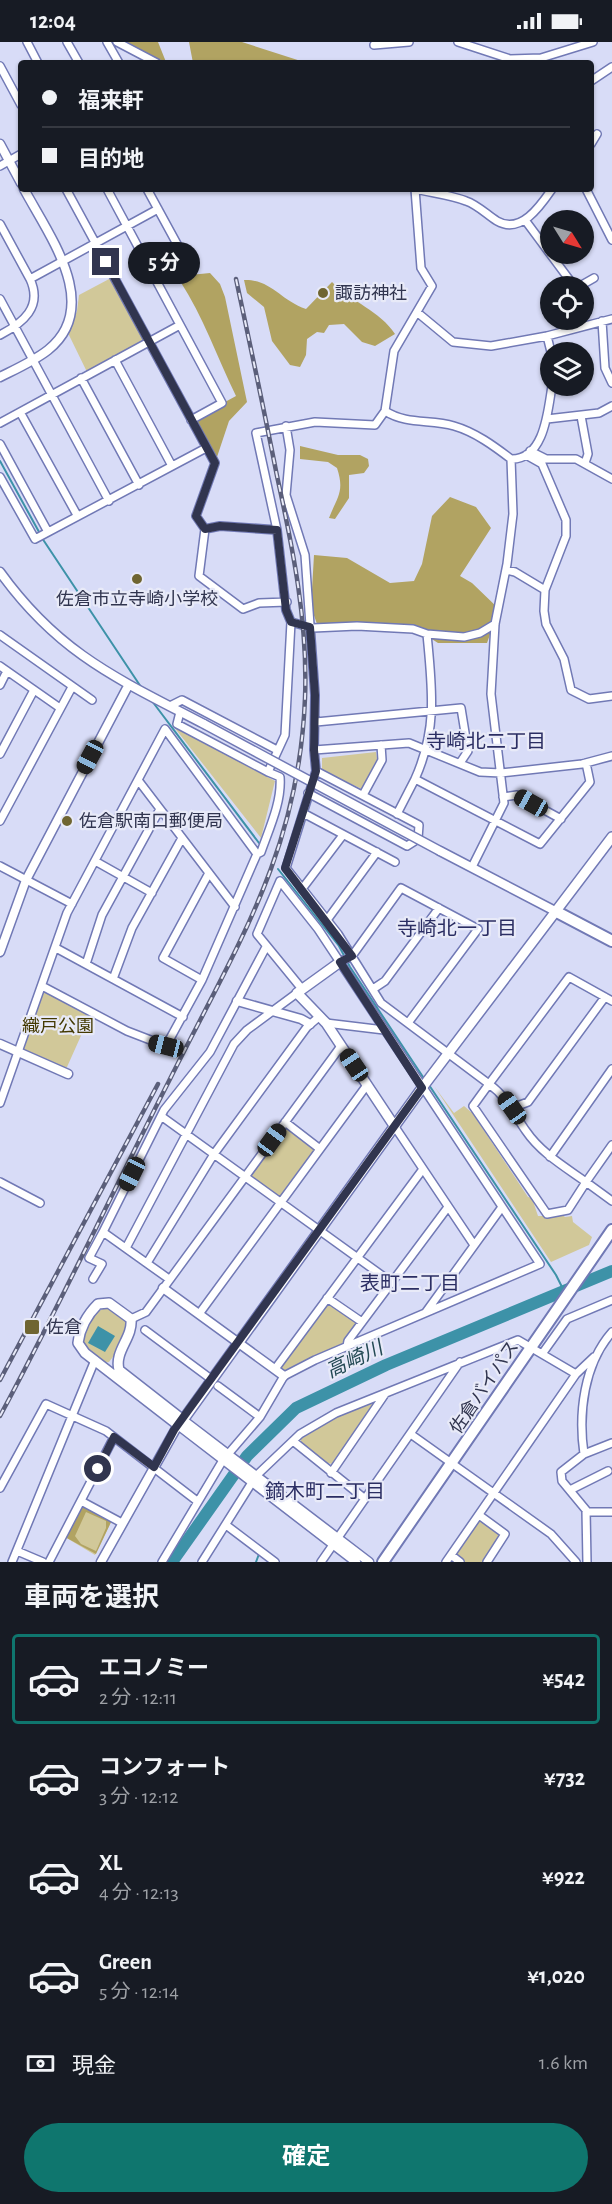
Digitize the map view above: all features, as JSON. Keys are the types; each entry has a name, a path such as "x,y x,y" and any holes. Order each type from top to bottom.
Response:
{"main road":[{"path":"180,1422 214,1382 237,1341 422,1088 612,837"},
{"path":"555,911 612,941"},
{"path":"340,962 300,991 323,1019 395,1127"},
{"name":"佐倉バイパス","path":"383,1562 612,1230"},
{"path":"109,1303 131,1319 132,1328 118,1357 119,1370 180,1422 95,1360 78,1343 80,1331 90,1312 98,1304 109,1303"}],"street":[{"path":"27,42 36,60"},
{"path":"67,42 77,60"},
{"path":"107,42 117,60"},
{"path":"117,42 151,60"},
{"path":"374,45 409,42"},
{"path":"458,42 510,59 541,58 593,42"},
{"path":"0,66 18,99"},
{"path":"594,79 612,67"},
{"path":"594,139 597,134"},
{"path":"0,144 18,178"},
{"path":"0,166 18,156"},
{"path":"0,377 49,349 59,338 69,316 72,288 63,260 26,192"},
{"path":"68,192 215,463 196,516 205,529 200,576 243,609 258,603 286,602"},
{"path":"109,192 222,403 191,420"},
{"path":"146,261 177,244 149,192"},
{"path":"268,772 285,735 291,622 286,610 277,530 256,433 315,422 375,425 386,411 394,351 432,286 421,268 415,192"},
{"path":"429,192 465,200 500,223 508,224 525,220 539,210 550,192"},
{"path":"588,192 608,226 612,240"},
{"path":"30,279 158,209"},
{"path":"525,220 567,276"},
{"path":"0,224 30,279 34,295 27,318 0,335"},
{"path":"0,299 109,501"},
{"path":"418,313 453,342 491,346 547,336 566,330"},
{"path":"594,323 612,319"},
{"path":"602,321 605,368 612,383"},
{"path":"0,423 180,324"},
{"path":"547,336 548,342"},
{"path":"115,360 172,466"},
{"path":"81,378 139,485"},
{"path":"511,459 528,453 543,431 550,396"},
{"path":"547,419 598,413 612,406"},
{"path":"386,411 405,422 433,422 456,426 487,441 511,459"},
{"path":"20,412 77,515"},
{"path":"581,416 588,454 585,463"},
{"path":"286,426 290,450 286,495 305,555 316,722 314,750 316,771 285,868 327,920 381,1003 501,1093 527,1132 550,1157 612,1201"},
{"path":"0,444 48,532"},
{"path":"0,477 35,539 206,448"},
{"path":"528,453 546,459 576,459 612,479"},
{"path":"528,453 542,464 567,525 563,543 545,590 546,624 564,659 571,690 589,699 612,696"},
{"path":"472,867 504,803 491,693 495,624 506,570 513,514 511,459"},
{"path":"205,529 220,526 277,530"},
{"path":"506,570 515,572 545,590"},
{"path":"0,572 20,599 52,634 128,687 170,706 555,911"},
{"path":"291,622 310,627 412,629 427,634 464,637 480,633 495,624"},
{"path":"397,814 415,779 426,748 434,709 427,634"},
{"path":"0,635 92,700"},
{"path":"0,666 60,708"},
{"path":"0,685 7,671"},
{"path":"0,819 72,687"},
{"path":"0,952 26,880 128,687"},
{"path":"0,754 34,690"},
{"path":"170,706 182,700 277,750"},
{"path":"316,722 461,708 468,751 460,763"},
{"path":"42,986 127,1031 166,1046 202,980 257,854 261,852 274,813 280,777 177,724 180,712"},
{"path":"0,1103 72,904 165,729 257,854"},
{"path":"314,750 409,743 480,772 501,773 586,763 612,756"},
{"path":"363,795 382,759 381,745"},
{"path":"415,779 540,844 590,782 586,763"},
{"path":"316,771 419,825 418,839"},
{"path":"138,780 235,908"},
{"path":"308,793 407,846 418,839"},
{"path":"503,797 517,795 561,819"},
{"path":"86,964 102,915 160,809"},
{"path":"303,813 395,862"},
{"path":"302,890 343,835"},
{"path":"113,979 132,928 182,838"},
{"path":"327,920 378,852"},
{"path":"95,861 152,893"},
{"path":"0,866 72,904"},
{"path":"202,980 163,958 209,873"},
{"path":"126,1248 234,1044 247,1030 300,991 257,934 280,881 340,962 540,1264 347,1346 284,1376 260,1417 225,1457 162,1562"},
{"path":"340,962 352,956 401,888 478,928 408,1023"},
{"path":"372,989 385,981 439,908"},
{"path":"93,1279 102,1264 89,1258 161,1116 210,1052 266,947"},
{"path":"56,948 183,1017"},
{"path":"512,1108 528,1102 608,999 569,977 473,1106 547,1214 568,1210 612,1145"},
{"path":"237,1001 310,1024"},
{"path":"147,1263 214,1154 310,1024 323,1019 384,1030"},
{"path":"0,1044 68,1074"},
{"path":"131,1319 146,1312 341,1046"},
{"path":"550,1157 612,1069"},
{"path":"199,1314 367,1085"},
{"path":"161,1116 391,1282"},
{"path":"285,1122 320,1149"},
{"path":"395,1127 474,1245"},
{"path":"274,1369 423,1169"},
{"path":"0,1182 40,1203"},
{"path":"347,1346 391,1282 448,1207"},
{"path":"425,1314 502,1207"},
{"path":"103,1232 169,1279"},
{"path":"163,1288 284,1376"},
{"path":"327,1298 362,1322"},
{"path":"542,1354 567,1319 612,1300"},
{"path":"145,1330 260,1417"},
{"path":"460,1562 448,1559 576,1374 594,1357 612,1332"},
{"path":"202,1562 254,1479 293,1441 336,1413 518,1340 576,1374"},
{"path":"584,1454 581,1420 594,1357"},
{"path":"12,1562 95,1360"},
{"path":"321,1562 460,1362"},
{"path":"331,1473 385,1394"},
{"path":"0,1488 46,1404 114,1437 197,1501"},
{"path":"101,1562 180,1422 336,1542 369,1562"},
{"path":"411,1435 551,1534 576,1562"},
{"path":"49,1562 114,1437"},
{"path":"293,1441 365,1499"},
{"path":"587,1562 586,1512 560,1476 561,1472 584,1454 612,1443"},
{"path":"570,1490 608,1471"},
{"path":"81,1501 122,1523"},
{"path":"586,1512 612,1512"},
{"path":"479,1515 505,1534 487,1562"},
{"path":"226,1525 275,1562"},
{"path":"336,1542 356,1562"},
{"path":"17,1551 44,1562"},
{"path":"260,1562 265,1555"}],"green space":[{"path":"111,278 144,338 143,343 87,372 68,333 77,311 79,295"},
{"path":"174,727 275,781 261,838"},
{"path":"376,752 377,759 362,789 322,771 322,758"},
{"name":"織戸公園","path":"43,992 49,992 87,1014 88,1020 67,1067 63,1070 24,1052 23,1048"},
{"path":"434,1086 454,1113 464,1106 471,1112 475,1112 475,1117 528,1197 532,1198 538,1216 557,1216 559,1212 565,1217 572,1216 573,1222 592,1237 589,1245 551,1262"},
{"path":"285,1128 290,1128 316,1149 279,1197 252,1178 252,1174"},
{"path":"329,1301 357,1322 341,1345 283,1371 280,1366"},
{"path":"103,1309 111,1309 126,1320 124,1337 119,1348 109,1362 104,1363 85,1348 84,1343 85,1331 90,1320"},
{"path":"373,1400 375,1402 333,1464 327,1463 301,1442 300,1435"},
{"path":"85,1505 112,1520 95,1555 65,1537 80,1506"},
{"path":"479,1519 503,1534 485,1562 464,1562 456,1553"}],"shaded area":[{"path":"124,42 158,42 165,60 161,60 128,46"},
{"path":"189,42 242,42 298,60 192,60"},
{"path":"210,273 220,284 225,297 247,402 229,421 216,460 194,419 236,396 203,322 180,281 190,275"},
{"path":"244,280 269,286 289,301 306,309 332,282 382,319 395,334 375,346 362,342 344,324 329,325 324,333 317,332 307,339 306,355 300,367 290,365 272,341 264,307 247,293"},
{"path":"300,446 338,455 360,455 368,459 369,466 364,473 349,475 349,498 335,519 329,518 340,489 337,468 328,462 300,459"},
{"path":"450,497 476,507 491,528 460,576 472,583 499,609 487,643 438,643 413,627 384,632 355,626 317,624 311,607 314,555 347,558 390,583 414,581 422,564 432,516"},
{"path":"85,1506 112,1520 96,1554 65,1537 80,1507","holes":["86,1512 106,1521 106,1528 96,1551 81,1544 75,1536"]}],"water":[{"path":"98,1326 115,1336 105,1352 88,1343"}],"waterway":[{"path":"0,461 44,541 141,687"},
{"path":"152,701 259,843"},
{"path":"278,869 339,946 350,967 425,1080"},
{"path":"429,1085 556,1275 565,1293"},
{"name":"高崎川","path":"172,1562 247,1456 296,1408 386,1365 612,1271"},
{"path":"256,1562 259,1554"}],"railway":[{"path":"0,1416 240,941 260,897 291,804 300,753 305,698 302,614 289,531 236,279"},
{"path":"0,1380 158,1084"}],"place":[{"name":"諏訪神社","path":"323,293"},
{"name":"佐倉市立寺崎小学校","path":"137,579"},
{"name":"佐倉駅南口郵便局","path":"67,821"},
{"name":"佐倉","path":"32,1327"}],"district":[{"name":"寺崎北二丁目","path":"486,741"},
{"name":"寺崎北一丁目","path":"457,928"},
{"name":"表町二丁目","path":"410,1283"},
{"name":"鏑木町二丁目","path":"325,1491"}],"route":[{"path":"98,1469 114,1437 154,1467 174,1430 422,1088 340,962 352,956 338,934 285,868 316,771 314,750 316,722 310,627 291,622 286,610 277,530 220,526 205,529 196,516 215,463 106,262"}]}
